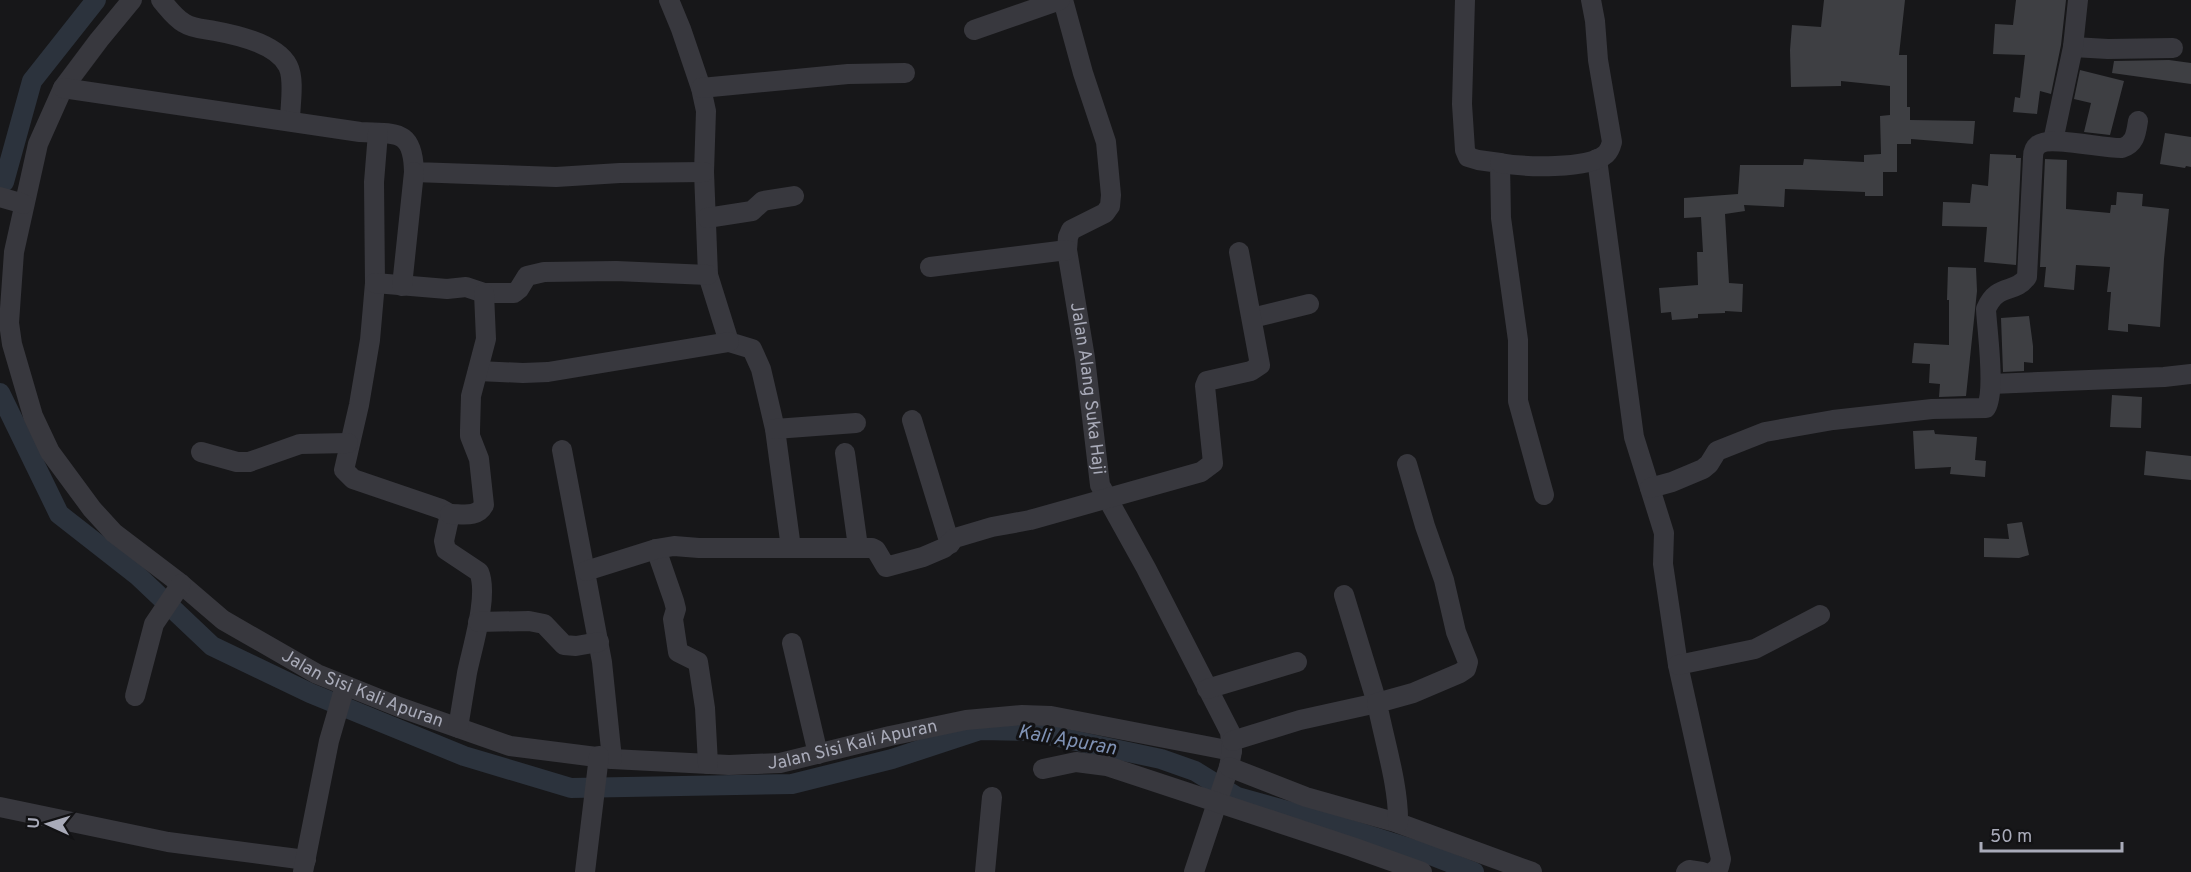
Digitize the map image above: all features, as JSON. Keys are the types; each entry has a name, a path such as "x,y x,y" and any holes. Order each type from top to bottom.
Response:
{"street":[{"name":"Jalan Sisi Kali Apuran","path":"132,0 63,88 38,144 14,252 9,323 12,344 33,416 50,452 92,509 114,533 178,587 223,620 344,691 510,746 602,761 780,764 890,736 966,720 1022,715 1051,716 1226,772"},
{"path":"161,0 184,23 258,42 278,54 288,65 290,73 290,121"},
{"path":"669,0 702,88 706,111 704,172 708,275 729,342"},
{"path":"930,267 1067,250 1071,230 1105,213 1110,206 1106,142 1062,0 974,30"},
{"path":"1465,0 1462,104 1465,150 1468,157 1473,160 1512,165 1575,165 1597,159 1608,152 1612,141 1598,60 1596,21 1591,0"},
{"path":"2053,141 2073,47 2078,0"},
{"path":"2073,47 2173,48"},
{"path":"702,88 848,74 905,73"},
{"path":"63,88 398,135 404,138 408,142 413,158 414,172 402,286"},
{"path":"1650,488 1672,482 1702,469 1709,464 1717,451 1765,432 1833,420 1932,409 1986,408 1991,384 1986,309 1991,297 1999,291 2022,285 2027,277 2034,151 2040,143 2053,141 2122,148 2135,139 2138,122"},
{"path":"378,133 374,182 375,283 370,339 359,405 344,465 347,475 450,514 479,512 484,505 479,459 470,436 471,396 486,339 484,294"},
{"path":"1597,159 1634,437 1664,533 1663,564 1678,665 1721,859 1719,867 1713,872"},
{"path":"1500,163 1501,218 1518,340 1518,401 1544,495"},
{"path":"414,172 556,177 620,173 704,172"},
{"path":"707,218 752,211 763,201 794,196"},
{"path":"0,197 24,204"},
{"name":"Jalan Alang Suka Haji","path":"1067,250 1085,358 1100,485 1146,568 1230,732 1226,772"},
{"path":"586,570 656,549 674,546 699,548 858,547 876,550 886,567 923,557 950,544 955,538 992,526 1030,520 1201,472 1212,466 1213,459 1205,386 1210,379 1251,370 1260,365 1239,252"},
{"path":"375,283 447,289 466,287 484,294 514,293 527,276 544,272 616,271 708,275"},
{"path":"1252,318 1309,304"},
{"path":"478,371 548,372 729,342 752,349 756,355 775,429 792,548"},
{"path":"1991,384 2191,374"},
{"path":"912,420 950,544"},
{"path":"775,429 856,423"},
{"path":"201,452 237,462 249,462 300,444 348,442"},
{"path":"562,450 599,642 602,761 593,807 585,872"},
{"path":"845,453 858,547"},
{"path":"1194,872 1226,772 1300,720 1413,693 1460,674 1466,669 1468,662 1455,632 1444,580 1407,464"},
{"path":"450,514 444,541 446,550 473,566 482,578 478,622 458,728"},
{"path":"656,549 676,609 673,619 678,652 698,662 705,708 708,764"},
{"path":"135,696 154,624 178,587"},
{"path":"1344,596 1377,703 1394,784 1398,823"},
{"path":"1678,665 1755,649 1820,615"},
{"path":"478,622 529,621 544,624 564,645 576,646 599,642"},
{"path":"792,643 818,754"},
{"path":"1207,689 1297,662"},
{"path":"0,807 168,842 304,866 328,741 344,691"},
{"path":"1043,768 1076,762 1092,763 1122,771 1226,772 1306,798 1398,823 1532,872"},
{"path":"1226,772 1352,847 1422,872"},
{"path":"985,872 992,797"},
{"path":"1686,872 1689,870 1702,872"}],"building":[{"path":"1824,0 1905,0 1899,55 1907,55 1907,107 1910,107 1910,120 1975,121 1973,144 1911,139 1911,144 1897,144 1897,172 1883,172 1883,196 1865,196 1865,192 1785,189 1784,207 1744,205 1745,211 1725,214 1729,283 1743,284 1742,312 1698,314 1698,318 1672,320 1671,312 1661,313 1659,288 1698,285 1697,252 1703,252 1701,217 1684,218 1684,198 1738,194 1740,165 1803,165 1804,159 1864,162 1864,155 1881,154 1880,116 1890,115 1890,86 1841,81 1841,86 1791,87 1792,25 1821,27"},
{"path":"2016,0 2066,0 2061,45 2051,94 2040,91 2037,114 2013,112 2015,97 2020,98 2025,55 1993,54 1995,24 2013,25"},
{"path":"2169,60 2191,63 2191,84 2112,73 2114,61"},
{"path":"2080,70 2124,81 2110,135 2084,132 2091,103 2074,99"},
{"path":"2165,133 2191,137 2191,167 2160,164"},
{"path":"1990,154 2016,155 2016,158 2021,158 2016,265 1984,262 1987,227 1942,226 1943,202 1970,203 1972,184 1988,186"},
{"path":"2045,159 2067,160 2066,209 2110,213 2111,205 2116,205 2117,192 2143,194 2142,206 2169,209 2160,327 2128,324 2128,332 2108,330 2111,292 2107,292 2110,267 2076,265 2074,290 2044,287 2046,267 2040,267"},
{"path":"1948,267 1976,268 1977,291 1966,396 1939,397 1940,384 1929,383 1930,364 1912,363 1914,343 1949,345"},
{"path":"2029,316 2033,363 2024,362 2024,371 2003,372 2001,318"},
{"path":"2112,395 2142,397 2141,428 2110,427"},
{"path":"1934,430 1935,434 1977,437 1975,460 1986,461 1985,477 1950,474 1951,467 1915,469 1913,431"},
{"path":"2146,451 2191,456 2191,480 2144,475"},
{"path":"2022,522 2029,555 2019,558 1984,557 1984,538 2009,539 2007,524"}],"waterway":[{"name":"Kali Apuran","path":"4,182 32,81 96,0"},
{"name":"Kali Apuran","path":"0,393 59,514 137,575 212,646 310,693 464,756 571,788 792,784 892,759 980,730 1030,731 1161,759 1195,771 1237,797 1428,854 1474,872"}]}
